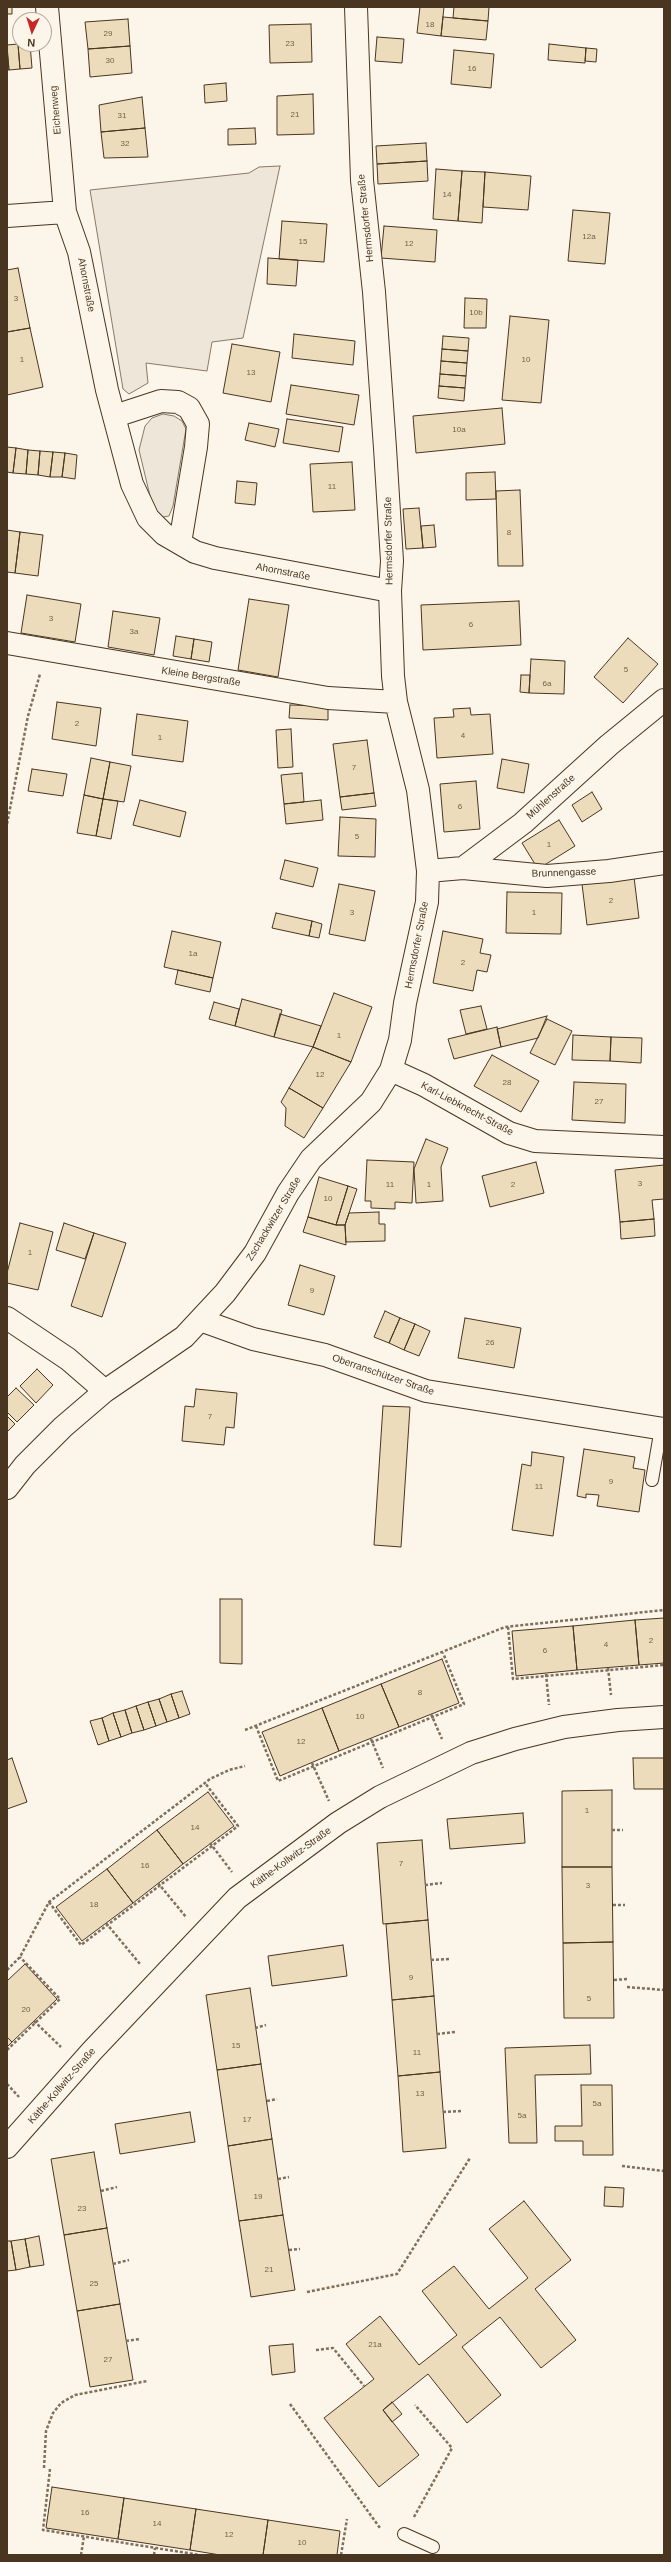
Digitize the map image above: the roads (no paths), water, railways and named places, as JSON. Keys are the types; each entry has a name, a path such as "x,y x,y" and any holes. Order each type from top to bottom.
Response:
{"street":[{"name":"Eichenweg","path":"47,7 65,212"},
{"name":"Hermsdorfer Straße","path":"356,7 362,180 374,292 386,448 392,561 390,591 396,702 418,790 428,871 427,902 405,1003 400,1040 391,1070"},
{"path":"7,216 65,212"},
{"name":"Ahornstraße","path":"65,212 79,252 114,416 132,484 148,518 164,534 195,552 215,558 390,591"},
{"path":"114,416 161,401 178,402 189,408 198,424 196,447 180,543"},
{"name":"Kleine Bergstraße","path":"7,643 46,651 328,698 396,702"},
{"name":"Mühlenstraße","path":"463,868 523,823 609,745 664,700"},
{"name":"Brunnengasse","path":"463,868 547,876 610,871 664,862"},
{"path":"428,871 463,868"},
{"name":"Karl-Liebknecht-Straße","path":"391,1070 437,1092 509,1133 535,1142 664,1147"},
{"name":"Zschackwitzer Straße","path":"7,1488 25,1465 63,1427 105,1391 184,1337 225,1293 255,1253 288,1193 311,1159 371,1102 391,1070"},
{"path":"7,1318 68,1359 105,1391"},
{"name":"Oberranschützer Straße","path":"200,1320 253,1339 325,1355 426,1391 662,1428"},
{"name":"Käthe-Kollwitz-Straße","path":"7,2147 79,2066 201,1935 246,1891 338,1823 392,1791 471,1753 552,1731 618,1720 664,1717"}],"lane":[{"path":"652,1480 662,1428"},
{"path":"404,2534 433,2547"}]}
